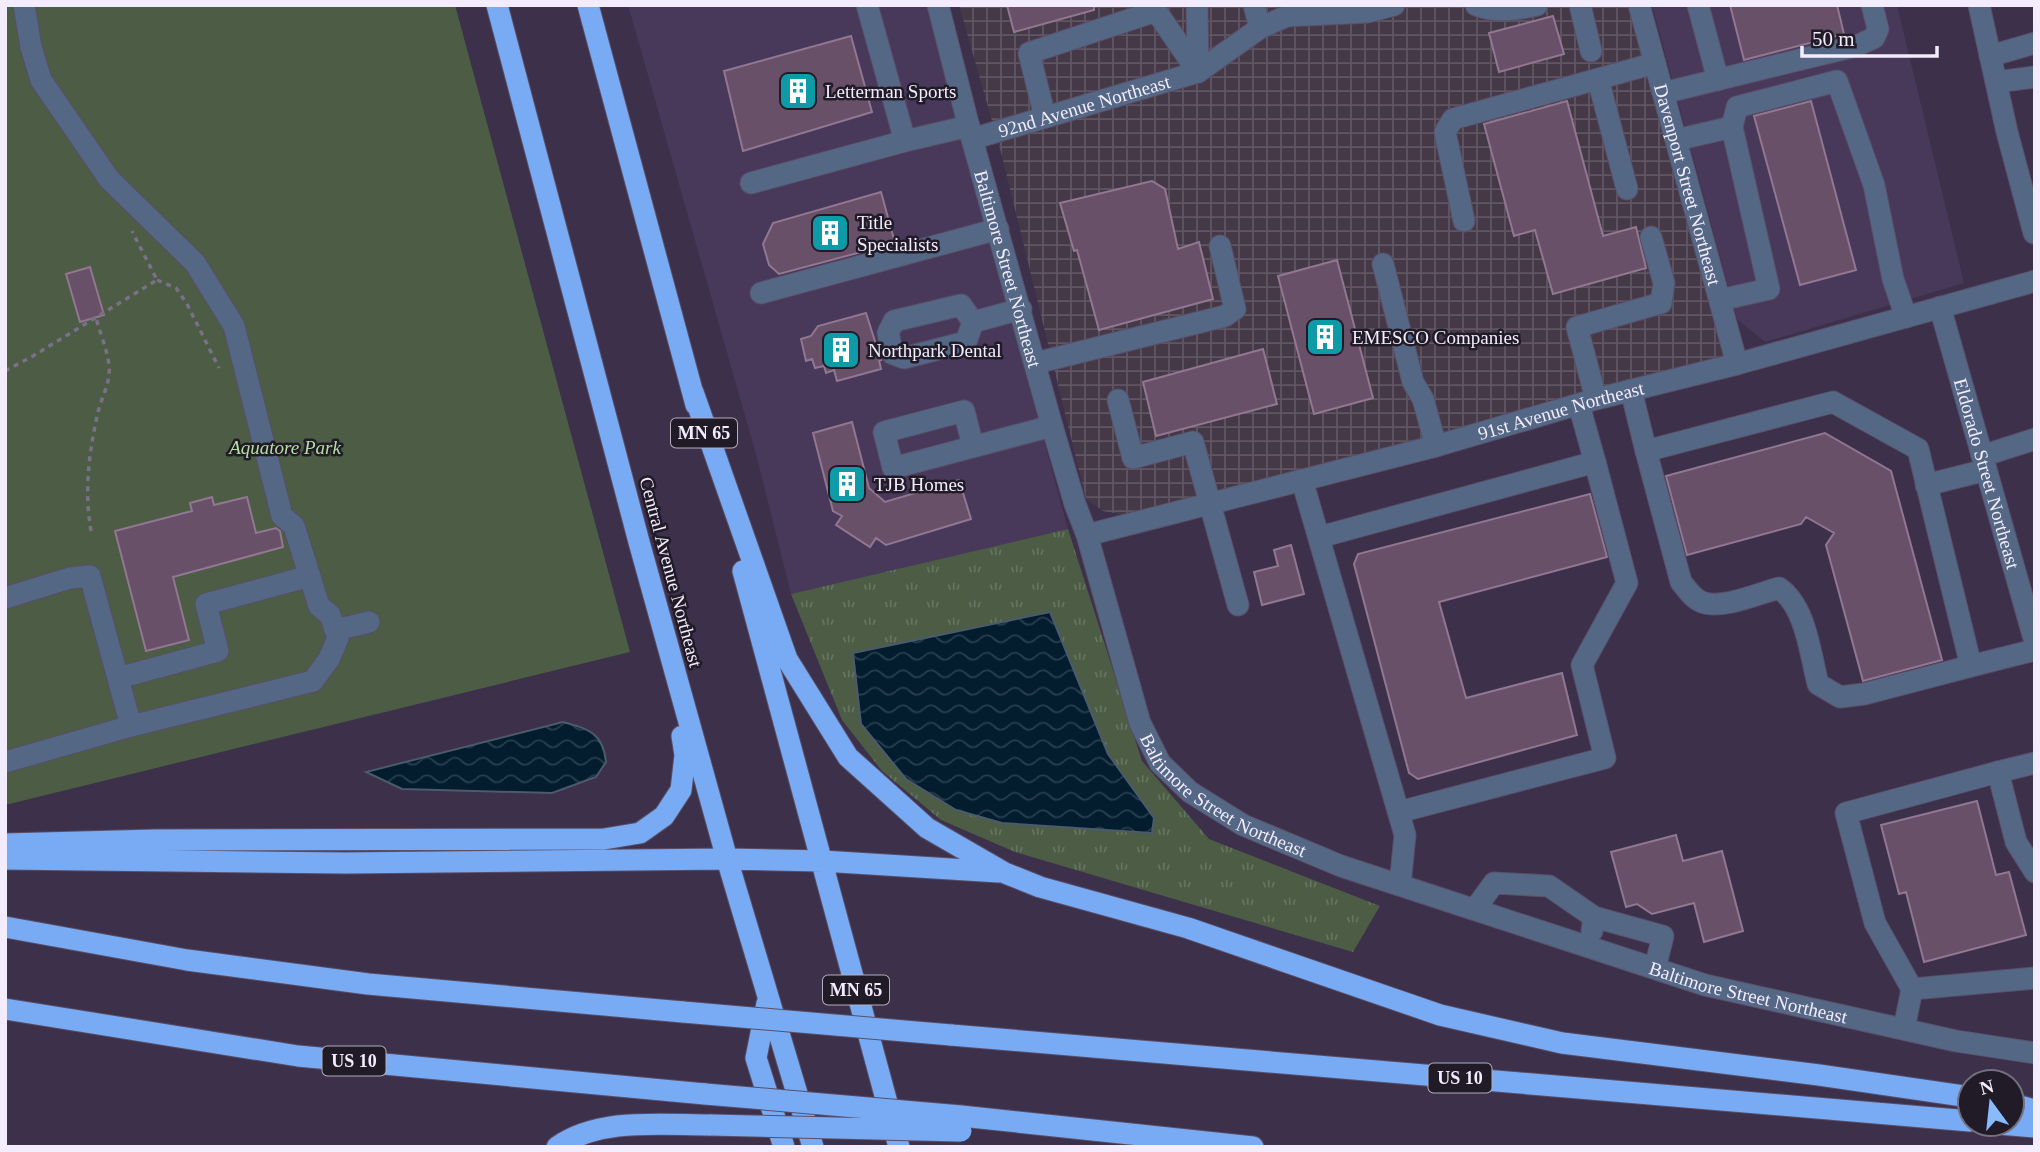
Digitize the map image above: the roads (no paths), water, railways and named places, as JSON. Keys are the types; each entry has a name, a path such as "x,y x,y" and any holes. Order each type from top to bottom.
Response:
{"highway":[{"name":"Central Avenue Northeast","path":"497,5 669,651 727,859 813,1147"},
{"name":"MN 65","path":"588,5 899,1147"},
{"path":"693,392 787,659 848,757 927,828 1005,873 1040,887 1188,928 1440,1016 1562,1043 1956,1095"},
{"path":"5,844 169,840 604,839 640,833 663,816 681,790 685,755 669,651"},
{"path":"5,859 345,863 727,859 822,861 1005,873"},
{"name":"US 10","path":"5,927 187,960 368,984 1956,1121"},
{"path":"768,998 756,1058 785,1147"},
{"name":"US 10","path":"5,1009 298,1056 705,1094 961,1124 1253,1147"},
{"path":"557,1147 569,1138 612,1126 961,1124"}],"street":[{"path":"5,762 131,726 313,681 329,659 338,638 330,615 319,606 294,526 282,516 234,326 195,263 109,178 41,80 31,47 24,5"},
{"path":"867,5 905,141"},
{"name":"Baltimore Street Northeast","path":"938,5 970,132 1052,426 1087,535 1140,723 1160,763 1190,792 1243,825 1341,866 1705,985 1956,1041 2035,1053"},
{"path":"1198,5 1198,72"},
{"path":"1254,5 1260,28"},
{"name":"92nd Avenue Northeast","path":"751,183 905,141 970,132 1045,117 1198,72 1260,28 1287,16 1368,12 1394,5"},
{"path":"1476,5 1512,11 1537,5"},
{"path":"1580,5 1591,51"},
{"name":"Davenport Street Northeast","path":"1639,5 1737,364"},
{"path":"1698,5 1718,79"},
{"path":"1663,93 1856,46 1874,38 1878,29 1872,5"},
{"path":"1979,5 1996,82 2026,167 2034,234"},
{"path":"1045,117 1028,53 1154,8 1198,72"},
{"path":"1990,56 2035,43"},
{"path":"1464,221 1445,132 1453,119 1655,63"},
{"path":"1996,82 2035,77"},
{"path":"1598,79 1627,188"},
{"path":"1720,300 1769,289 1732,127 1737,107 1837,81 1874,185 1893,279 1906,317"},
{"path":"1676,140 1732,127"},
{"path":"761,293 998,229"},
{"path":"1399,812 1605,758 1582,665 1628,583 1595,462 1577,327 1661,303 1664,284 1651,237"},
{"path":"1036,363 1225,316 1236,309 1220,246"},
{"path":"1383,264 1413,382 1423,399 1436,446"},
{"name":"91st Avenue Northeast","path":"1087,535 1436,446 1631,390 1737,364 2035,281"},
{"name":"Eldorado Street Northeast","path":"1940,307 2035,642"},
{"path":"973,322 1021,309"},
{"path":"1631,390 1681,582 1702,602 1724,603 1779,588 1788,594 1797,606 1818,684 1840,697 1854,696 2035,650"},
{"path":"1118,400 1133,458 1193,442 1238,605"},
{"path":"1646,451 1833,402 1918,449 1971,666"},
{"path":"973,446 1052,426"},
{"path":"1926,485 1984,463 2035,439"},
{"path":"1320,537 1595,462"},
{"path":"1302,480 1405,835 1401,885"},
{"path":"5,598 70,578 90,576 131,726"},
{"path":"118,678 218,651 206,604 310,576"},
{"path":"335,630 369,622"},
{"path":"1904,1029 1912,989 1875,923 1846,813 2035,763"},
{"path":"1998,772 2016,842 2035,872"},
{"path":"1475,909 1494,883 1549,886 1594,917 1663,936 1655,968"},
{"path":"1590,947 1594,917"},
{"path":"1912,989 2035,978"}],"water":[{"path":"1050,612 1108,754 1154,818 1152,833 1002,823 956,810 906,779 861,724 853,653"},
{"path":"563,722 587,730 598,738 606,762 596,777 552,793 402,789 366,772"}],"place":[{"name":"Letterman Sports","path":"798,91"},
{"name":"Title Specialists","path":"830,233"},
{"name":"EMESCO Companies","path":"1325,337"},
{"name":"Northpark Dental","path":"841,350"},
{"name":"TJB Homes","path":"847,484"}],"park label":[{"name":"Aquatore Park","path":"285,447"}]}
